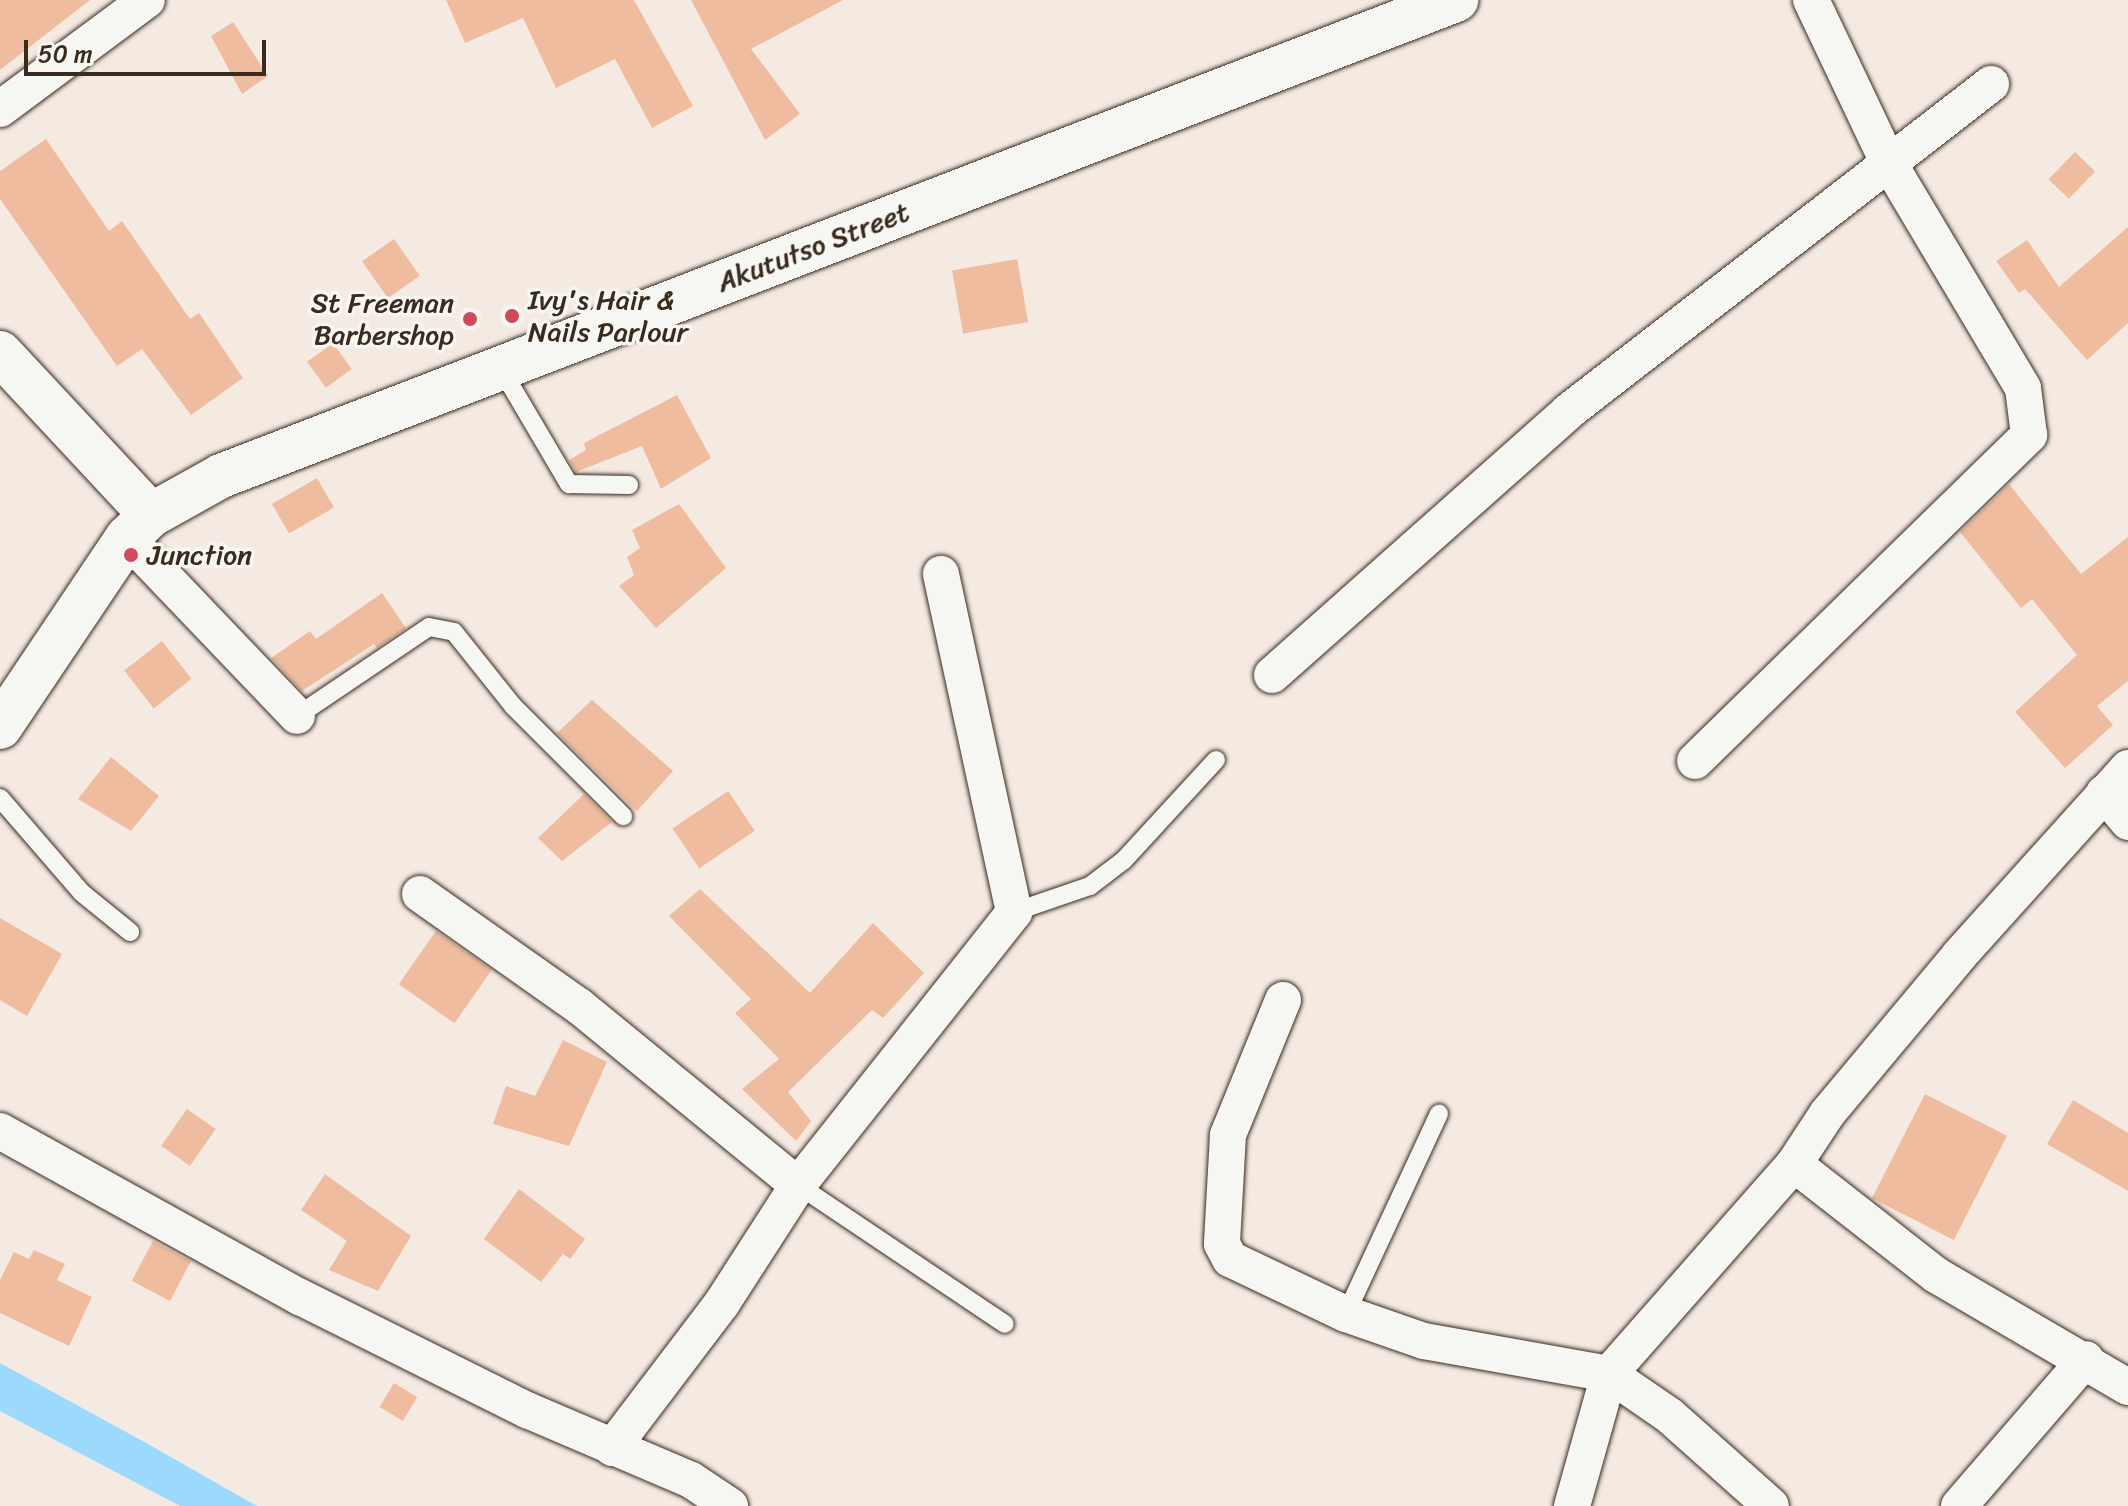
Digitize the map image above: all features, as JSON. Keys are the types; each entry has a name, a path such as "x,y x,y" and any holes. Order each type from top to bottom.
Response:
{"street":[{"path":"0,109 147,0"},
{"name":"Akututso Street","path":"0,727 139,526 221,476 1456,0"},
{"path":"1695,761 2029,435 2023,388 1887,160 1811,0"},
{"path":"1272,675 1569,411 1887,160 1991,84"},
{"path":"0,353 297,716"},
{"path":"612,1448 722,1303 798,1185 1014,912 941,574"},
{"path":"2116,780 2128,822"},
{"path":"1572,1506 1609,1374 1794,1164 1827,1114 2116,780"},
{"path":"420,894 579,1006 798,1185"},
{"path":"1283,1000 1228,1135 1222,1244 1230,1259 1346,1314 1494,1357 1609,1374 1670,1416 1771,1506"},
{"path":"0,1131 300,1297 612,1448 691,1480 730,1506"},
{"path":"1794,1164 1936,1275 2086,1359 2128,1387"},
{"path":"1959,1506 2086,1359"}],"lane":[{"path":"500,367 569,484 629,485"},
{"path":"297,716 419,632 429,627 454,632 513,706 623,816"},
{"path":"1014,912 1090,886 1124,860 1216,760"},
{"path":"0,798 82,893 130,932"},
{"path":"1346,1314 1439,1114"},
{"path":"798,1185 1005,1324"}],"water":[{"path":"0,1363 257,1506 180,1506 0,1411"}],"building":[{"path":"0,0 90,0 0,70"},
{"path":"446,0 634,0 693,106 652,128 615,59 556,88 523,18 465,43"},
{"path":"691,0 843,0 751,49 800,114 765,140"},
{"path":"233,22 268,76 242,94 211,36"},
{"path":"46,139 109,231 122,221 190,319 199,313 243,378 191,415 142,349 117,366 0,199 0,171"},
{"path":"2075,152 2095,171 2069,199 2049,179"},
{"path":"2128,227 2128,323 2087,360 2025,289 2019,293 1996,261 2027,240 2059,287"},
{"path":"394,239 420,276 388,298 362,261"},
{"path":"1017,259 1028,322 963,333 952,270"},
{"path":"333,343 352,369 326,388 307,362"},
{"path":"677,395 711,458 661,489 642,446 576,472 569,460 586,450 584,443"},
{"path":"317,478 334,507 289,533 272,504"},
{"path":"2009,484 2081,574 2128,537 2128,681 2097,706 2113,725 2065,768 2015,712 2077,655 2032,599 2021,608 1960,532"},
{"path":"679,504 726,568 656,628 619,586 634,575 627,557 640,548 632,530"},
{"path":"382,593 406,628 377,648 374,644 302,691 271,658 310,631 316,639"},
{"path":"162,641 192,679 154,708 124,671"},
{"path":"592,700 673,771 637,811 557,733"},
{"path":"111,757 159,796 131,831 78,799"},
{"path":"728,791 755,831 699,868 672,828"},
{"path":"584,794 612,822 562,861 538,838"},
{"path":"700,889 810,993 873,923 924,973 883,1018 872,1010 788,1092 811,1121 796,1141 742,1089 779,1059 735,1013 751,999 669,916"},
{"path":"0,918 62,954 27,1016 0,1000"},
{"path":"436,931 492,970 454,1023 399,984"},
{"path":"563,1040 607,1062 569,1146 493,1124 506,1086 535,1096"},
{"path":"1925,1094 2007,1136 1954,1240 1872,1198"},
{"path":"2073,1100 2128,1133 2128,1191 2047,1144"},
{"path":"187,1109 216,1129 190,1166 161,1146"},
{"path":"325,1174 411,1236 378,1291 329,1270 347,1241 301,1210"},
{"path":"519,1189 585,1239 570,1259 563,1254 541,1282 484,1239"},
{"path":"153,1241 191,1261 170,1301 132,1281"},
{"path":"34,1250 65,1264 57,1280 92,1297 69,1346 0,1313 0,1280 14,1252 29,1259"},
{"path":"394,1383 417,1397 403,1421 380,1407"}],"place":[{"name":"Ivy's Hair & Nails Parlour","path":"512,316"},
{"name":"St Freeman Barbershop","path":"470,319"},
{"name":"Junction","path":"131,555"}]}
